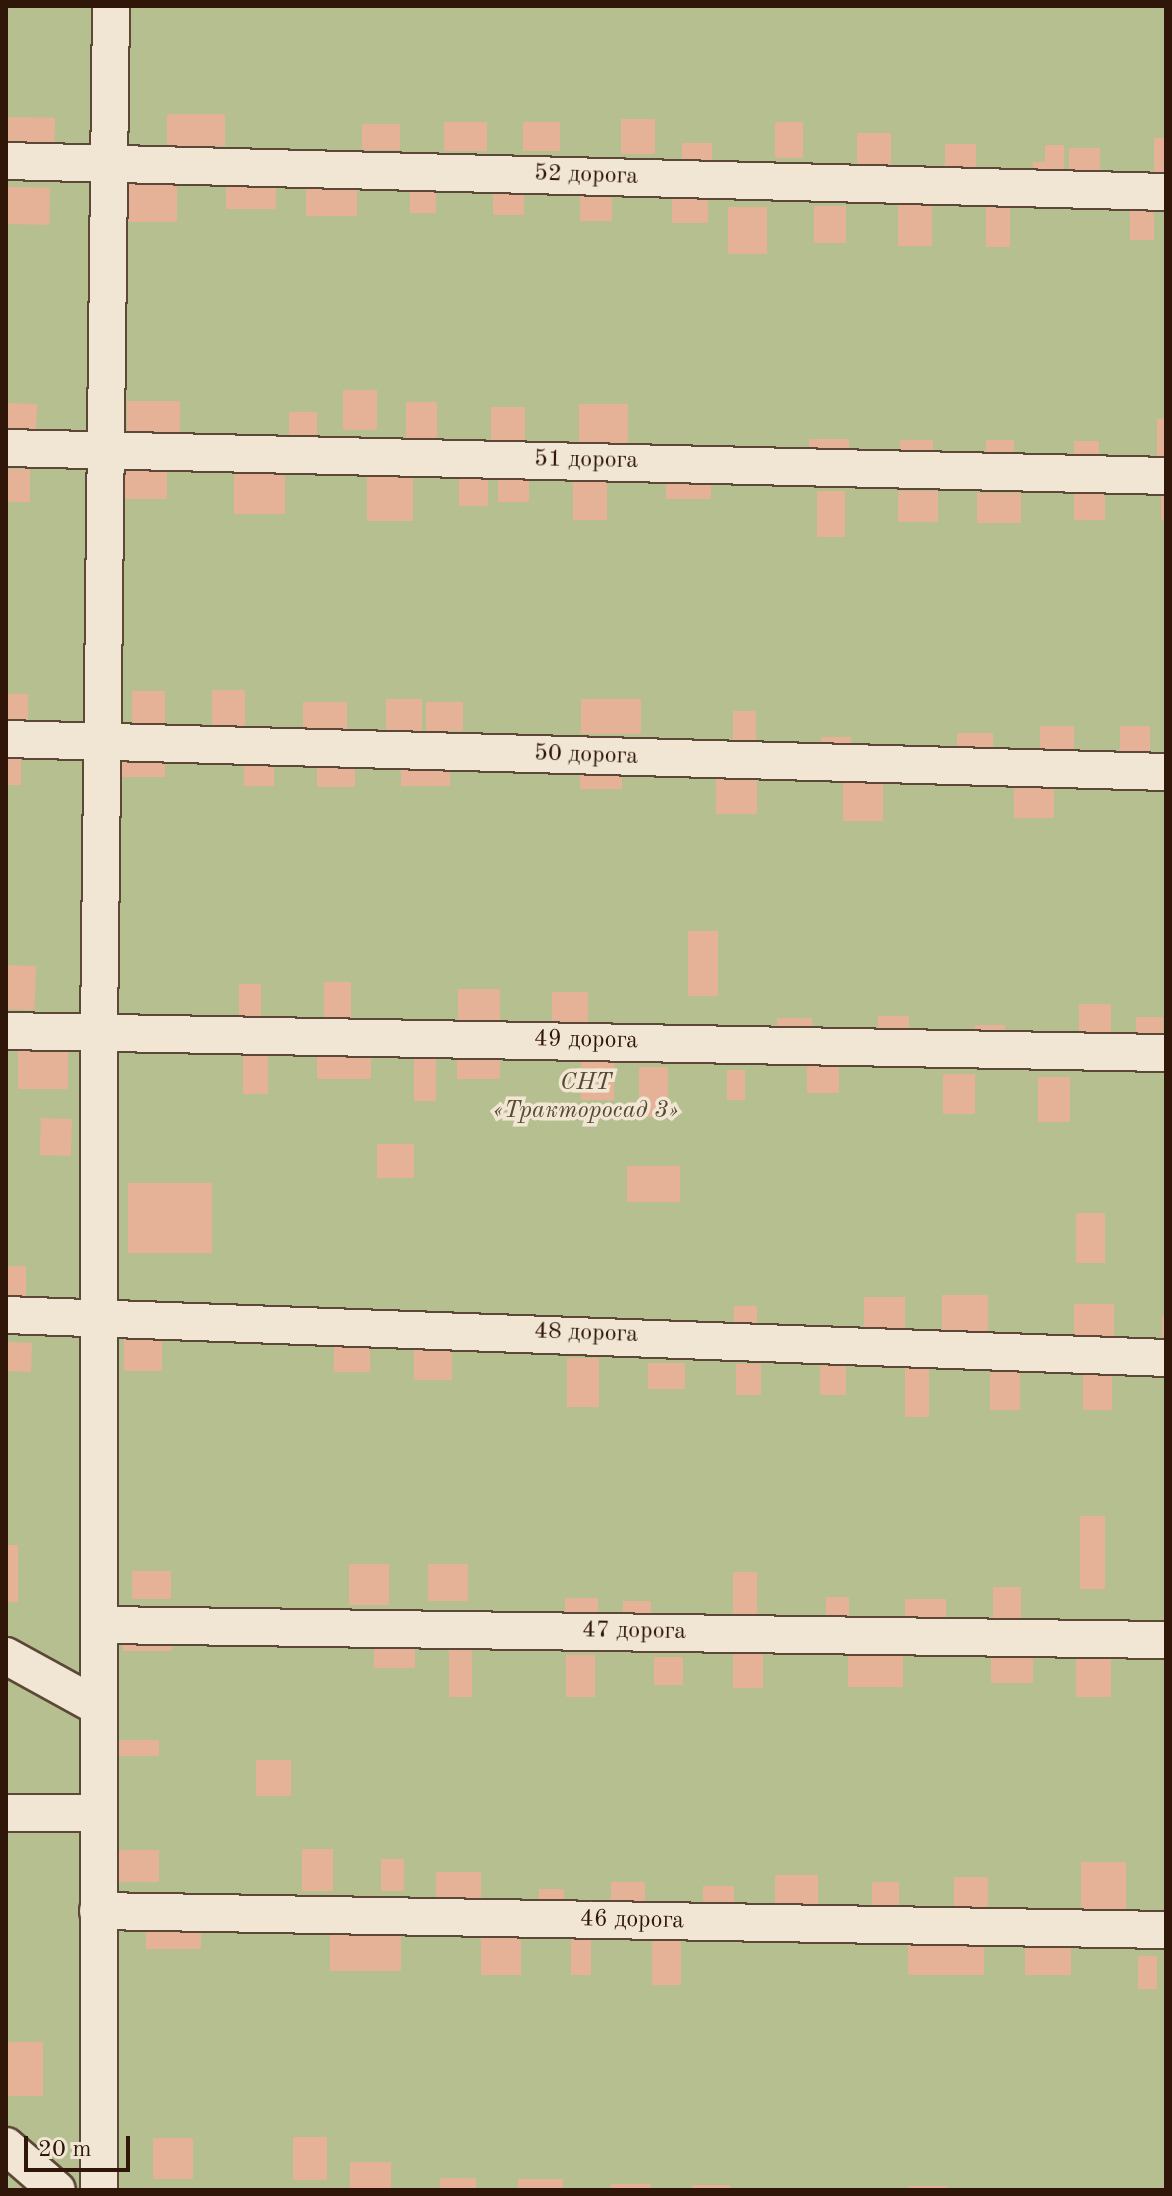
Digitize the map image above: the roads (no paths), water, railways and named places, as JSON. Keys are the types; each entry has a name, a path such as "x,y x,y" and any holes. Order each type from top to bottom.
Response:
{"street":[{"path":"99,2190 97,1706 102,1625 100,742 111,6"},
{"name":"52 дорога","path":"6,161 1166,192"},
{"name":"51 дорога","path":"6,448 1166,476"},
{"name":"50 дорога","path":"6,739 1166,772"},
{"name":"49 дорога","path":"6,1031 1166,1053"},
{"name":"48 дорога","path":"6,1315 99,1315 1166,1358"},
{"name":"47 дорога","path":"102,1625 1166,1640"},
{"path":"6,1656 97,1706"},
{"path":"6,1813 97,1813"},
{"name":"46 дорога","path":"98,1911 1166,1930"},
{"path":"6,2146 57,2190"}],"park label":[{"name":"СНТ «Тракторосад 3»","path":"586,1098"}]}
